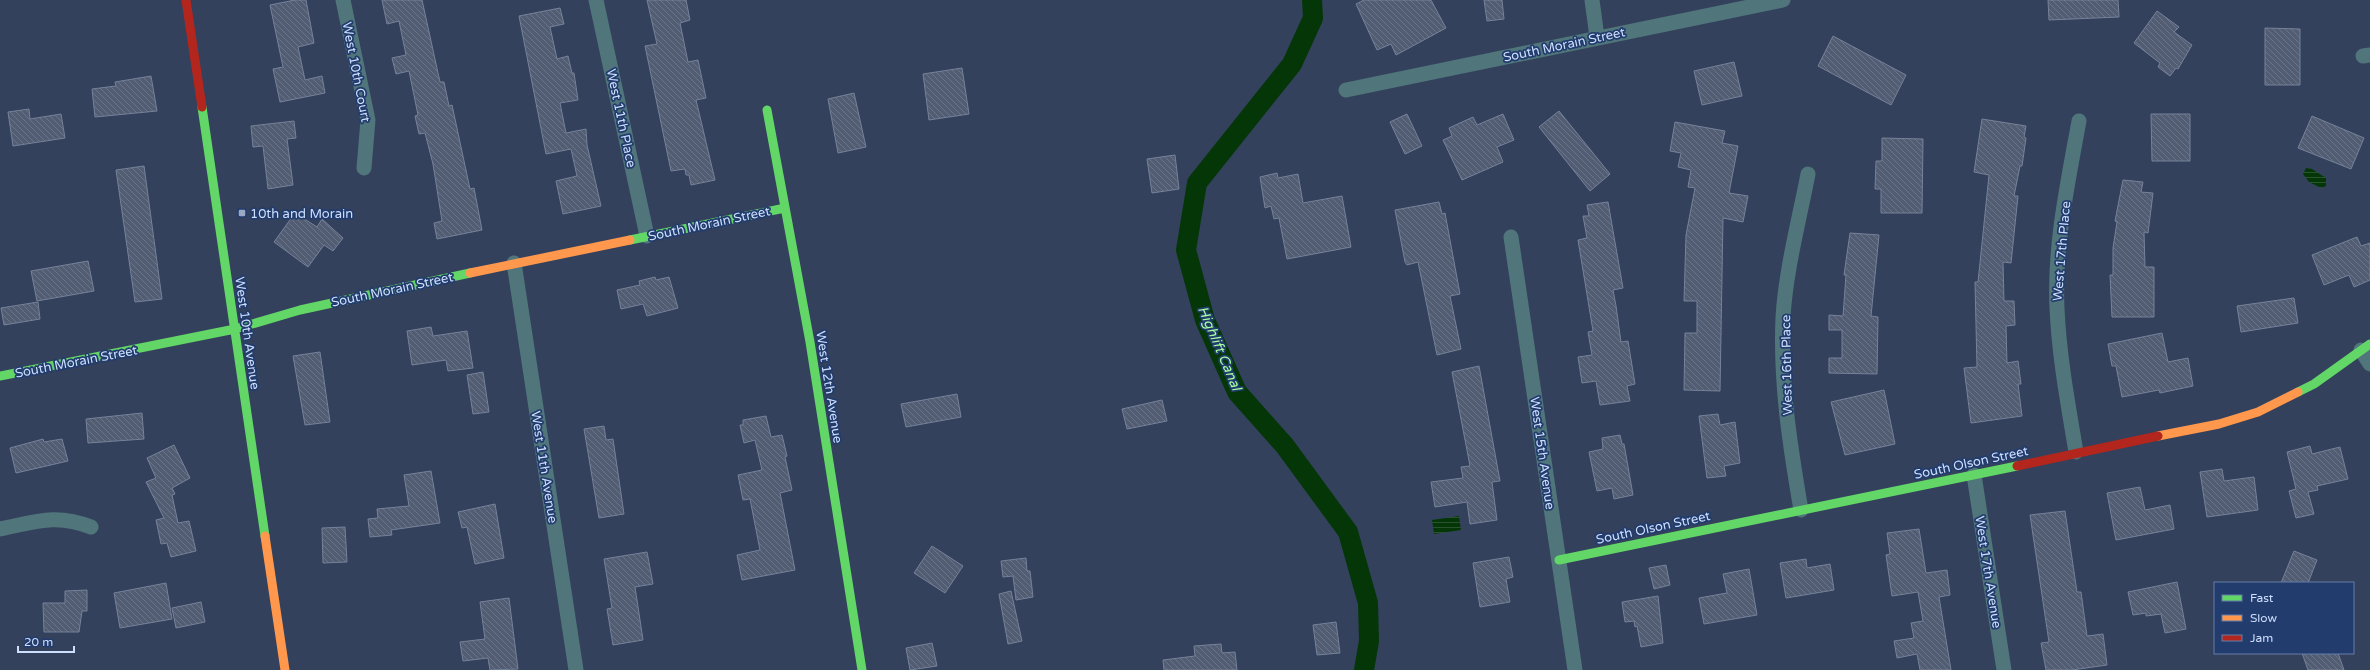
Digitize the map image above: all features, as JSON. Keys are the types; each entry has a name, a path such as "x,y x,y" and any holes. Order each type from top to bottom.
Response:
{"street":[{"name":"West 10th Avenue","path":"186,0 284,670"},
{"name":"West 10th Court","path":"343,0 368,120 364,168"},
{"name":"West 11th Place","path":"596,0 647,236"},
{"path":"1592,0 1597,37"},
{"name":"South Morain Street","path":"1346,90 1597,37 1783,0"},
{"name":"West 12th Avenue","path":"767,110 812,350 862,670"},
{"name":"West 17th Place","path":"2076,452 2061,355 2057,307 2059,248 2079,121"},
{"name":"West 16th Place","path":"1801,510 1786,418 1783,363 1783,316 1790,266 1808,174"},
{"name":"South Morain Street","path":"0,376 235,329 300,310 514,263 785,208"},
{"name":"West 15th Avenue","path":"1512,237 1575,670"},
{"name":"West 11th Avenue","path":"514,263 576,670"},
{"path":"2366,347 2370,364"},
{"name":"South Olson Street","path":"1559,560 1974,475 2076,452 2219,424 2258,412 2314,384 2366,347"},
{"name":"West 17th Avenue","path":"1974,475 2004,670"},
{"path":"0,529 59,518 74,520 91,527"}],"shaded area":[{"path":"2306,168 2312,169 2326,178 2326,186 2321,188 2309,182 2303,174"},
{"path":"1459,516 1461,530 1434,534 1432,520"}],"building":[{"path":"295,0 306,0 314,43 298,47 305,80 322,76 325,93 280,102 273,69 283,67 270,5"},
{"path":"382,0 422,0 440,82 444,82 449,106 452,105 470,189 474,188 482,230 437,239 434,223 442,221 433,164 425,133 419,134 415,116 418,115 409,71 396,74 392,58 406,55 399,21 387,24"},
{"path":"647,0 686,0 690,20 680,23 688,62 698,60 706,98 696,100 715,180 691,185 689,175 686,175 685,169 671,171 645,46 657,44"},
{"path":"1364,0 1431,0 1446,28 1396,55 1391,44 1377,50 1356,4"},
{"path":"1484,0 1502,0 1504,19 1487,21"},
{"path":"2048,0 2118,0 2119,17 2049,20"},
{"path":"560,8 564,24 550,27 557,59 568,56 572,73 574,73 578,100 560,103 566,133 586,129 587,145 601,206 563,214 556,181 577,176 571,149 546,154 519,16"},
{"path":"2157,11 2179,27 2174,32 2192,45 2178,69 2176,68 2170,76 2158,67 2160,63 2134,43"},
{"path":"2265,28 2300,29 2300,85 2265,85"},
{"path":"1833,36 1906,75 1891,105 1818,66"},
{"path":"1734,62 1742,96 1702,105 1694,71"},
{"path":"962,68 969,114 929,120 923,74"},
{"path":"151,76 157,111 95,117 92,89 116,86 115,82"},
{"path":"854,93 866,147 838,153 828,99"},
{"path":"29,109 30,119 61,114 65,138 13,146 8,112"},
{"path":"1559,111 1610,174 1590,191 1539,127"},
{"path":"1407,114 1422,146 1405,154 1390,122"},
{"path":"1503,114 1514,140 1497,147 1503,162 1462,180 1443,140 1452,136 1449,128 1473,117 1477,125"},
{"path":"2151,114 2190,114 2190,161 2152,161"},
{"path":"2312,116 2364,138 2351,169 2298,148"},
{"path":"1982,119 2026,126 2022,166 2020,166 2014,196 2018,196 2011,263 2003,262 2004,301 2014,301 2015,325 2006,326 2007,363 2018,361 2021,384 2018,384 2022,416 1971,423 1964,368 1977,367 1975,282 1978,282 1989,175 1974,172"},
{"path":"294,121 296,138 287,139 293,185 268,189 263,146 253,147 251,126"},
{"path":"1675,122 1725,131 1722,143 1738,146 1729,193 1748,196 1743,222 1723,218 1720,391 1684,390 1685,333 1697,333 1697,301 1684,301 1686,235 1695,188 1688,187 1691,170 1678,167 1681,153 1670,151"},
{"path":"1882,138 1923,139 1922,213 1881,213 1881,189 1875,189 1876,161 1882,161"},
{"path":"1175,155 1179,189 1152,193 1147,159"},
{"path":"144,166 162,299 135,302 116,170"},
{"path":"1277,173 1278,178 1298,174 1303,203 1342,196 1351,247 1287,259 1279,218 1274,219 1271,206 1265,208 1260,177"},
{"path":"2123,180 2143,182 2141,192 2153,193 2148,233 2144,232 2145,267 2154,267 2154,317 2112,317 2110,275 2113,275 2113,248 2117,222 2115,221"},
{"path":"1439,202 1442,214 1445,213 1460,294 1450,296 1461,349 1437,355 1418,262 1407,265 1405,262 1395,210"},
{"path":"1608,202 1623,288 1613,290 1621,342 1628,341 1635,384 1627,386 1630,401 1600,405 1596,381 1582,383 1578,357 1592,355 1588,332 1593,331 1578,240 1587,238 1583,216 1589,216 1587,205"},
{"path":"295,213 317,227 322,219 343,238 333,251 324,245 308,267 274,242"},
{"path":"1850,233 1879,235 1871,316 1878,317 1877,374 1829,373 1829,358 1842,358 1842,330 1829,330 1829,315 1843,316 1846,275 1844,275"},
{"path":"2357,237 2361,246 2370,243 2370,280 2354,287 2349,275 2324,285 2312,255"},
{"path":"88,261 94,291 37,301 31,271"},
{"path":"655,277 656,280 669,277 678,308 647,316 643,304 621,309 617,290 640,285 639,281"},
{"path":"2294,298 2298,323 2241,332 2237,306"},
{"path":"38,302 40,319 4,325 1,308"},
{"path":"431,327 433,336 467,331 473,368 448,371 446,360 412,365 407,331"},
{"path":"2162,333 2168,362 2188,358 2193,386 2160,393 2159,390 2122,397 2116,366 2112,366 2108,344"},
{"path":"320,352 330,422 305,425 293,356"},
{"path":"1479,366 1500,481 1492,482 1497,520 1470,524 1467,502 1435,507 1431,482 1463,478 1461,467 1470,466 1452,372"},
{"path":"483,372 489,412 473,414 467,375"},
{"path":"1884,390 1895,444 1845,455 1831,402"},
{"path":"957,394 961,417 906,427 901,404"},
{"path":"1162,400 1167,421 1127,429 1122,409"},
{"path":"142,413 144,439 88,443 86,419"},
{"path":"1718,414 1720,425 1735,422 1740,463 1724,466 1726,476 1707,478 1699,416"},
{"path":"766,416 771,437 782,435 787,456 785,457 792,490 780,493 795,570 742,580 737,555 760,550 750,499 743,500 738,475 762,470 755,440 744,443 740,425 743,425 743,420"},
{"path":"604,426 606,440 613,439 624,514 599,518 584,429"},
{"path":"1620,435 1622,444 1624,444 1633,495 1614,499 1612,488 1597,491 1589,452 1603,449 1602,438"},
{"path":"43,439 44,442 62,439 68,461 16,473 10,448"},
{"path":"174,445 190,478 172,488 175,494 172,495 178,523 189,521 196,551 171,557 167,543 161,544 156,520 164,518 146,482 156,478 147,458"},
{"path":"2310,446 2312,454 2340,447 2348,479 2317,486 2318,490 2308,492 2314,514 2296,518 2289,491 2296,489 2287,452"},
{"path":"2222,469 2224,481 2254,477 2258,510 2207,517 2200,472"},
{"path":"431,471 440,523 391,530 392,535 370,537 368,519 378,518 377,509 409,506 404,475"},
{"path":"2140,487 2145,510 2170,505 2174,529 2116,540 2107,493"},
{"path":"495,504 504,558 475,564 467,527 462,528 458,512"},
{"path":"2065,511 2077,592 2081,592 2087,636 2103,634 2107,665 2072,670 2046,670 2041,643 2049,642 2030,515"},
{"path":"345,527 347,562 323,563 322,528"},
{"path":"1919,529 1926,573 1947,570 1950,595 1939,597 1951,670 1920,670 1917,654 1897,658 1894,641 1914,638 1911,623 1923,621 1918,592 1892,596 1886,555 1890,554 1887,533"},
{"path":"932,546 963,566 945,593 914,573"},
{"path":"2294,551 2317,560 2308,582 2281,582"},
{"path":"647,552 653,584 635,587 643,640 613,645 607,609 612,608 604,559"},
{"path":"1509,557 1513,577 1506,579 1510,602 1480,607 1473,563"},
{"path":"1026,558 1027,571 1030,571 1033,597 1016,600 1013,576 1003,577 1001,561"},
{"path":"1806,559 1807,568 1830,564 1834,590 1786,598 1780,563"},
{"path":"1666,565 1670,585 1654,589 1649,568"},
{"path":"1749,569 1757,615 1704,624 1699,598 1727,593 1723,574"},
{"path":"2177,582 2186,629 2165,633 2161,614 2146,616 2146,613 2133,615 2128,592"},
{"path":"166,583 172,619 120,628 114,593"},
{"path":"87,590 87,611 82,611 79,632 44,632 43,603 65,603 65,591"},
{"path":"1011,591 1022,641 1008,644 999,594"},
{"path":"1658,596 1663,643 1641,647 1637,626 1635,627 1634,621 1625,622 1622,602"},
{"path":"509,598 518,669 490,670 488,658 463,661 460,642 485,639 480,602"},
{"path":"201,602 205,622 176,628 172,608"},
{"path":"1336,622 1340,653 1317,655 1313,625"},
{"path":"932,643 937,666 910,670 906,648"},
{"path":"1221,644 1222,653 1235,652 1237,670 1164,670 1163,660 1195,656 1194,646"},
{"path":"2302,654 2338,654 2344,670 2308,670"}],"waterway":[{"name":"Highlift Canal","path":"1312,0 1313,18 1292,64 1197,183 1186,250 1205,320 1237,392 1285,446 1348,532 1368,603 1369,641 1364,670"}],"traffic: fast":[{"path":"202,107 265,536"},
{"path":"767,110 810,342 862,670"},
{"path":"630,240 785,208"},
{"path":"0,376 235,329 300,310 470,273"},
{"path":"2298,392 2314,384 2370,344"},
{"path":"1559,560 2017,466"}],"traffic: slow":[{"path":"470,273 630,240"},
{"path":"2158,436 2219,424 2258,412 2298,392"},
{"path":"265,536 285,670"}],"traffic: jam":[{"path":"186,0 202,107"},
{"path":"2017,466 2158,436"}],"place":[{"name":"10th and Morain","path":"242,213"}]}
